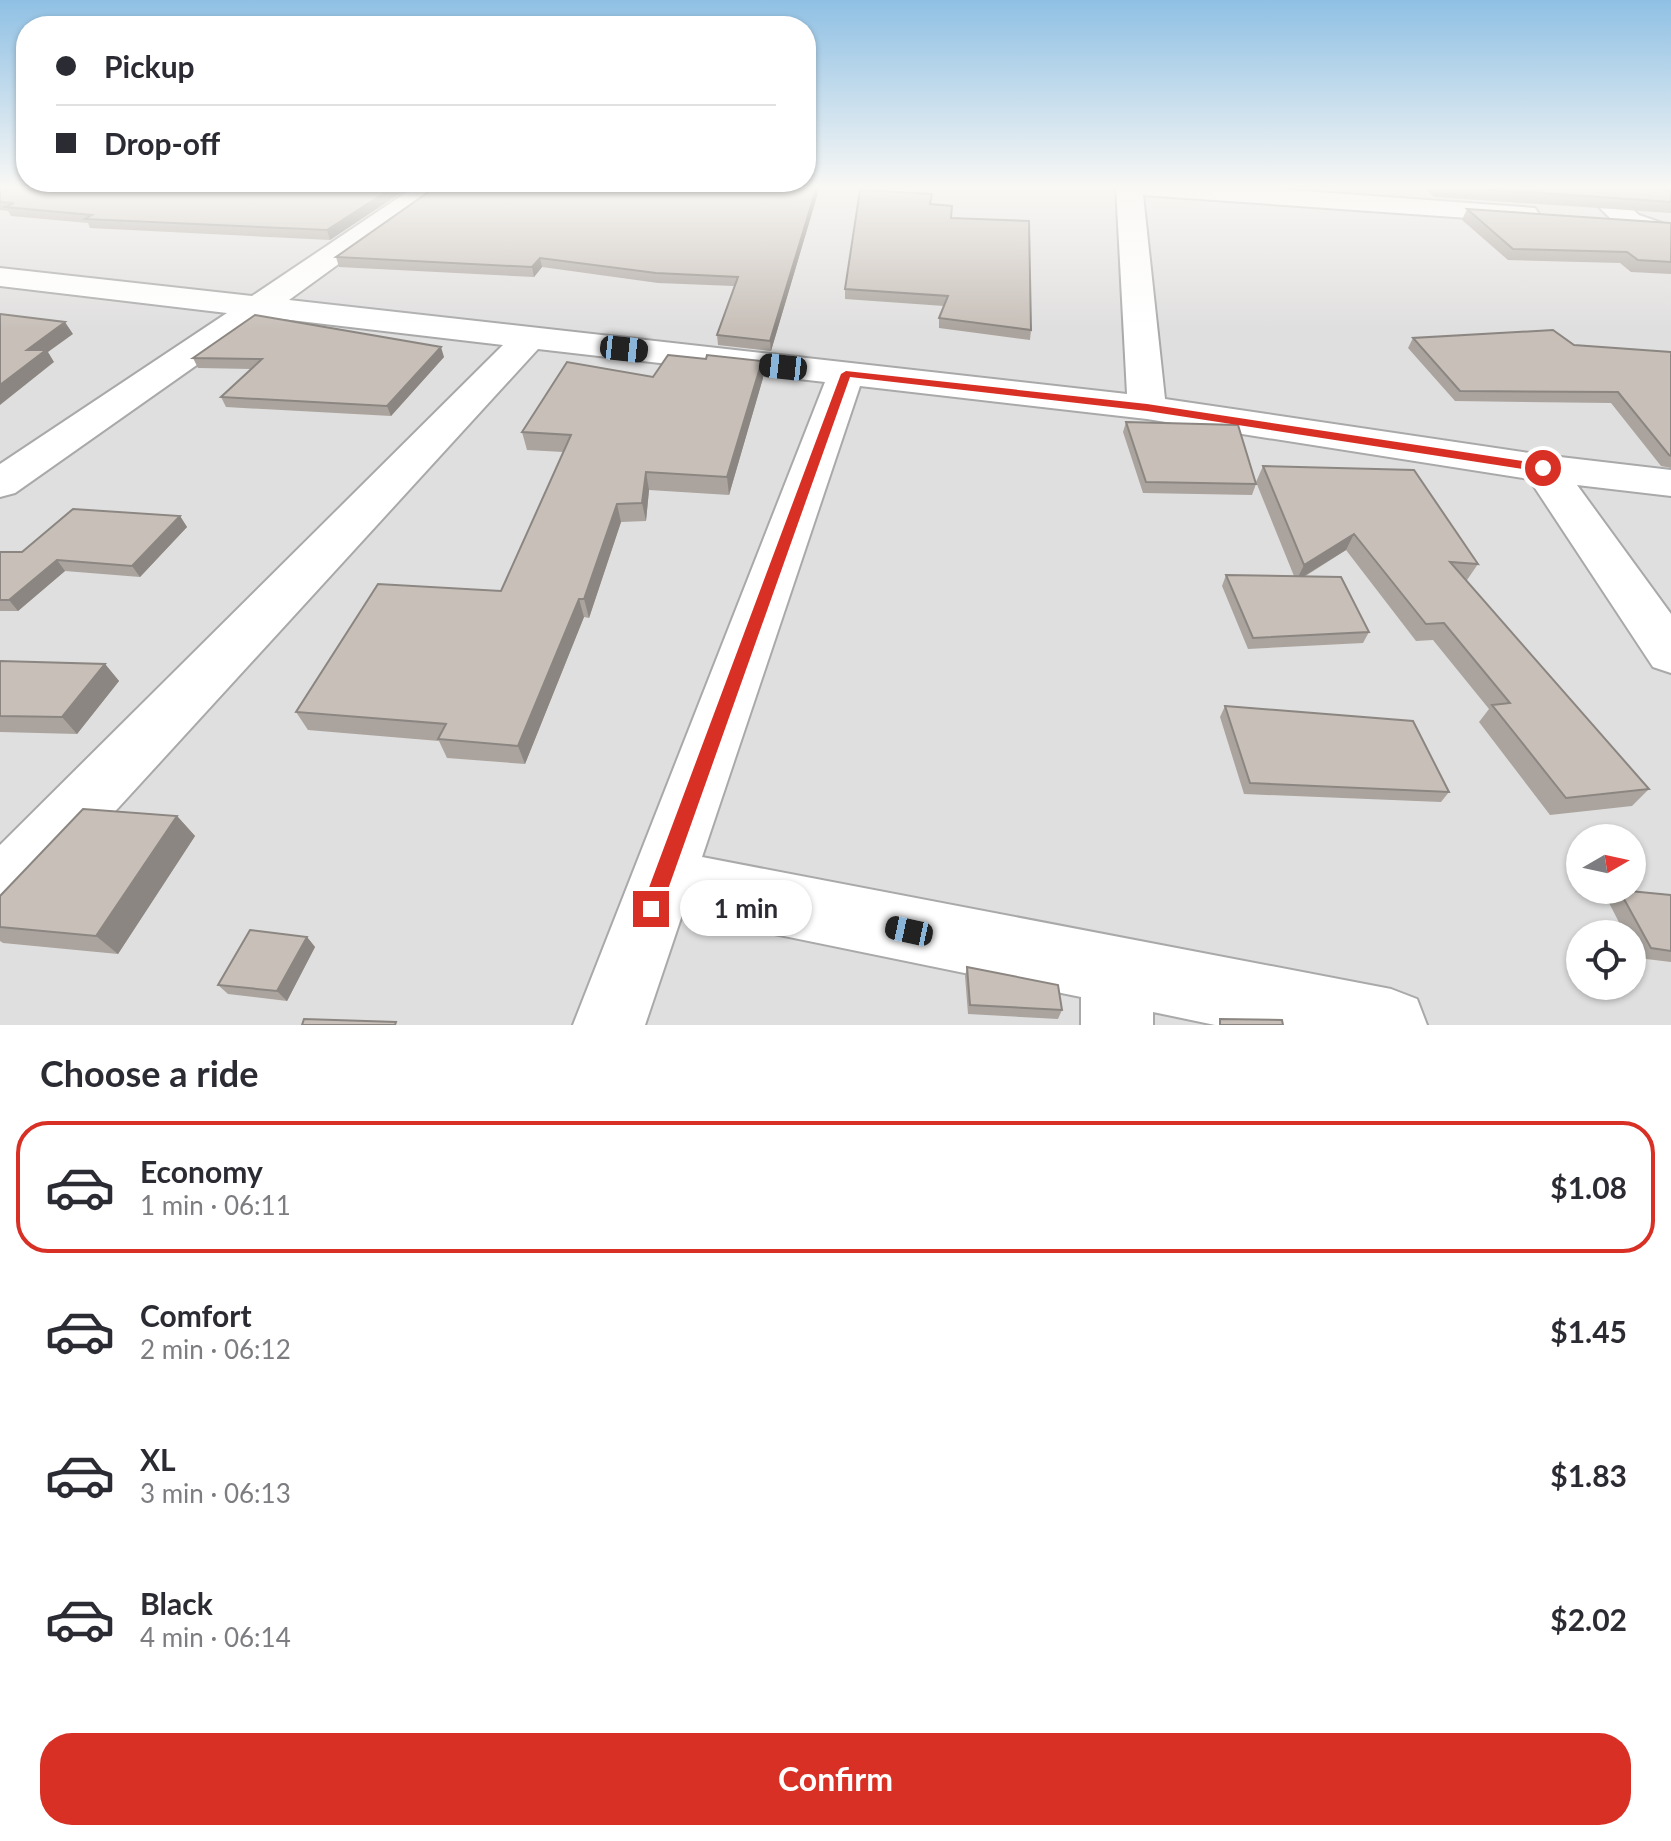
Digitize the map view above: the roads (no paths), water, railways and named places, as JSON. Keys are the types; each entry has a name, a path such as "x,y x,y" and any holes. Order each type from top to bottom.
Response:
{"street":[{"path":"0,484 363,234"},
{"path":"1134,234 1147,408"},
{"path":"0,277 1147,408 1543,468 1671,483"},
{"path":"0,890 529,338"},
{"path":"609,1025 846,374"},
{"path":"1543,468 1671,653"},
{"path":"661,880 1116,998 1391,1025"}]}
